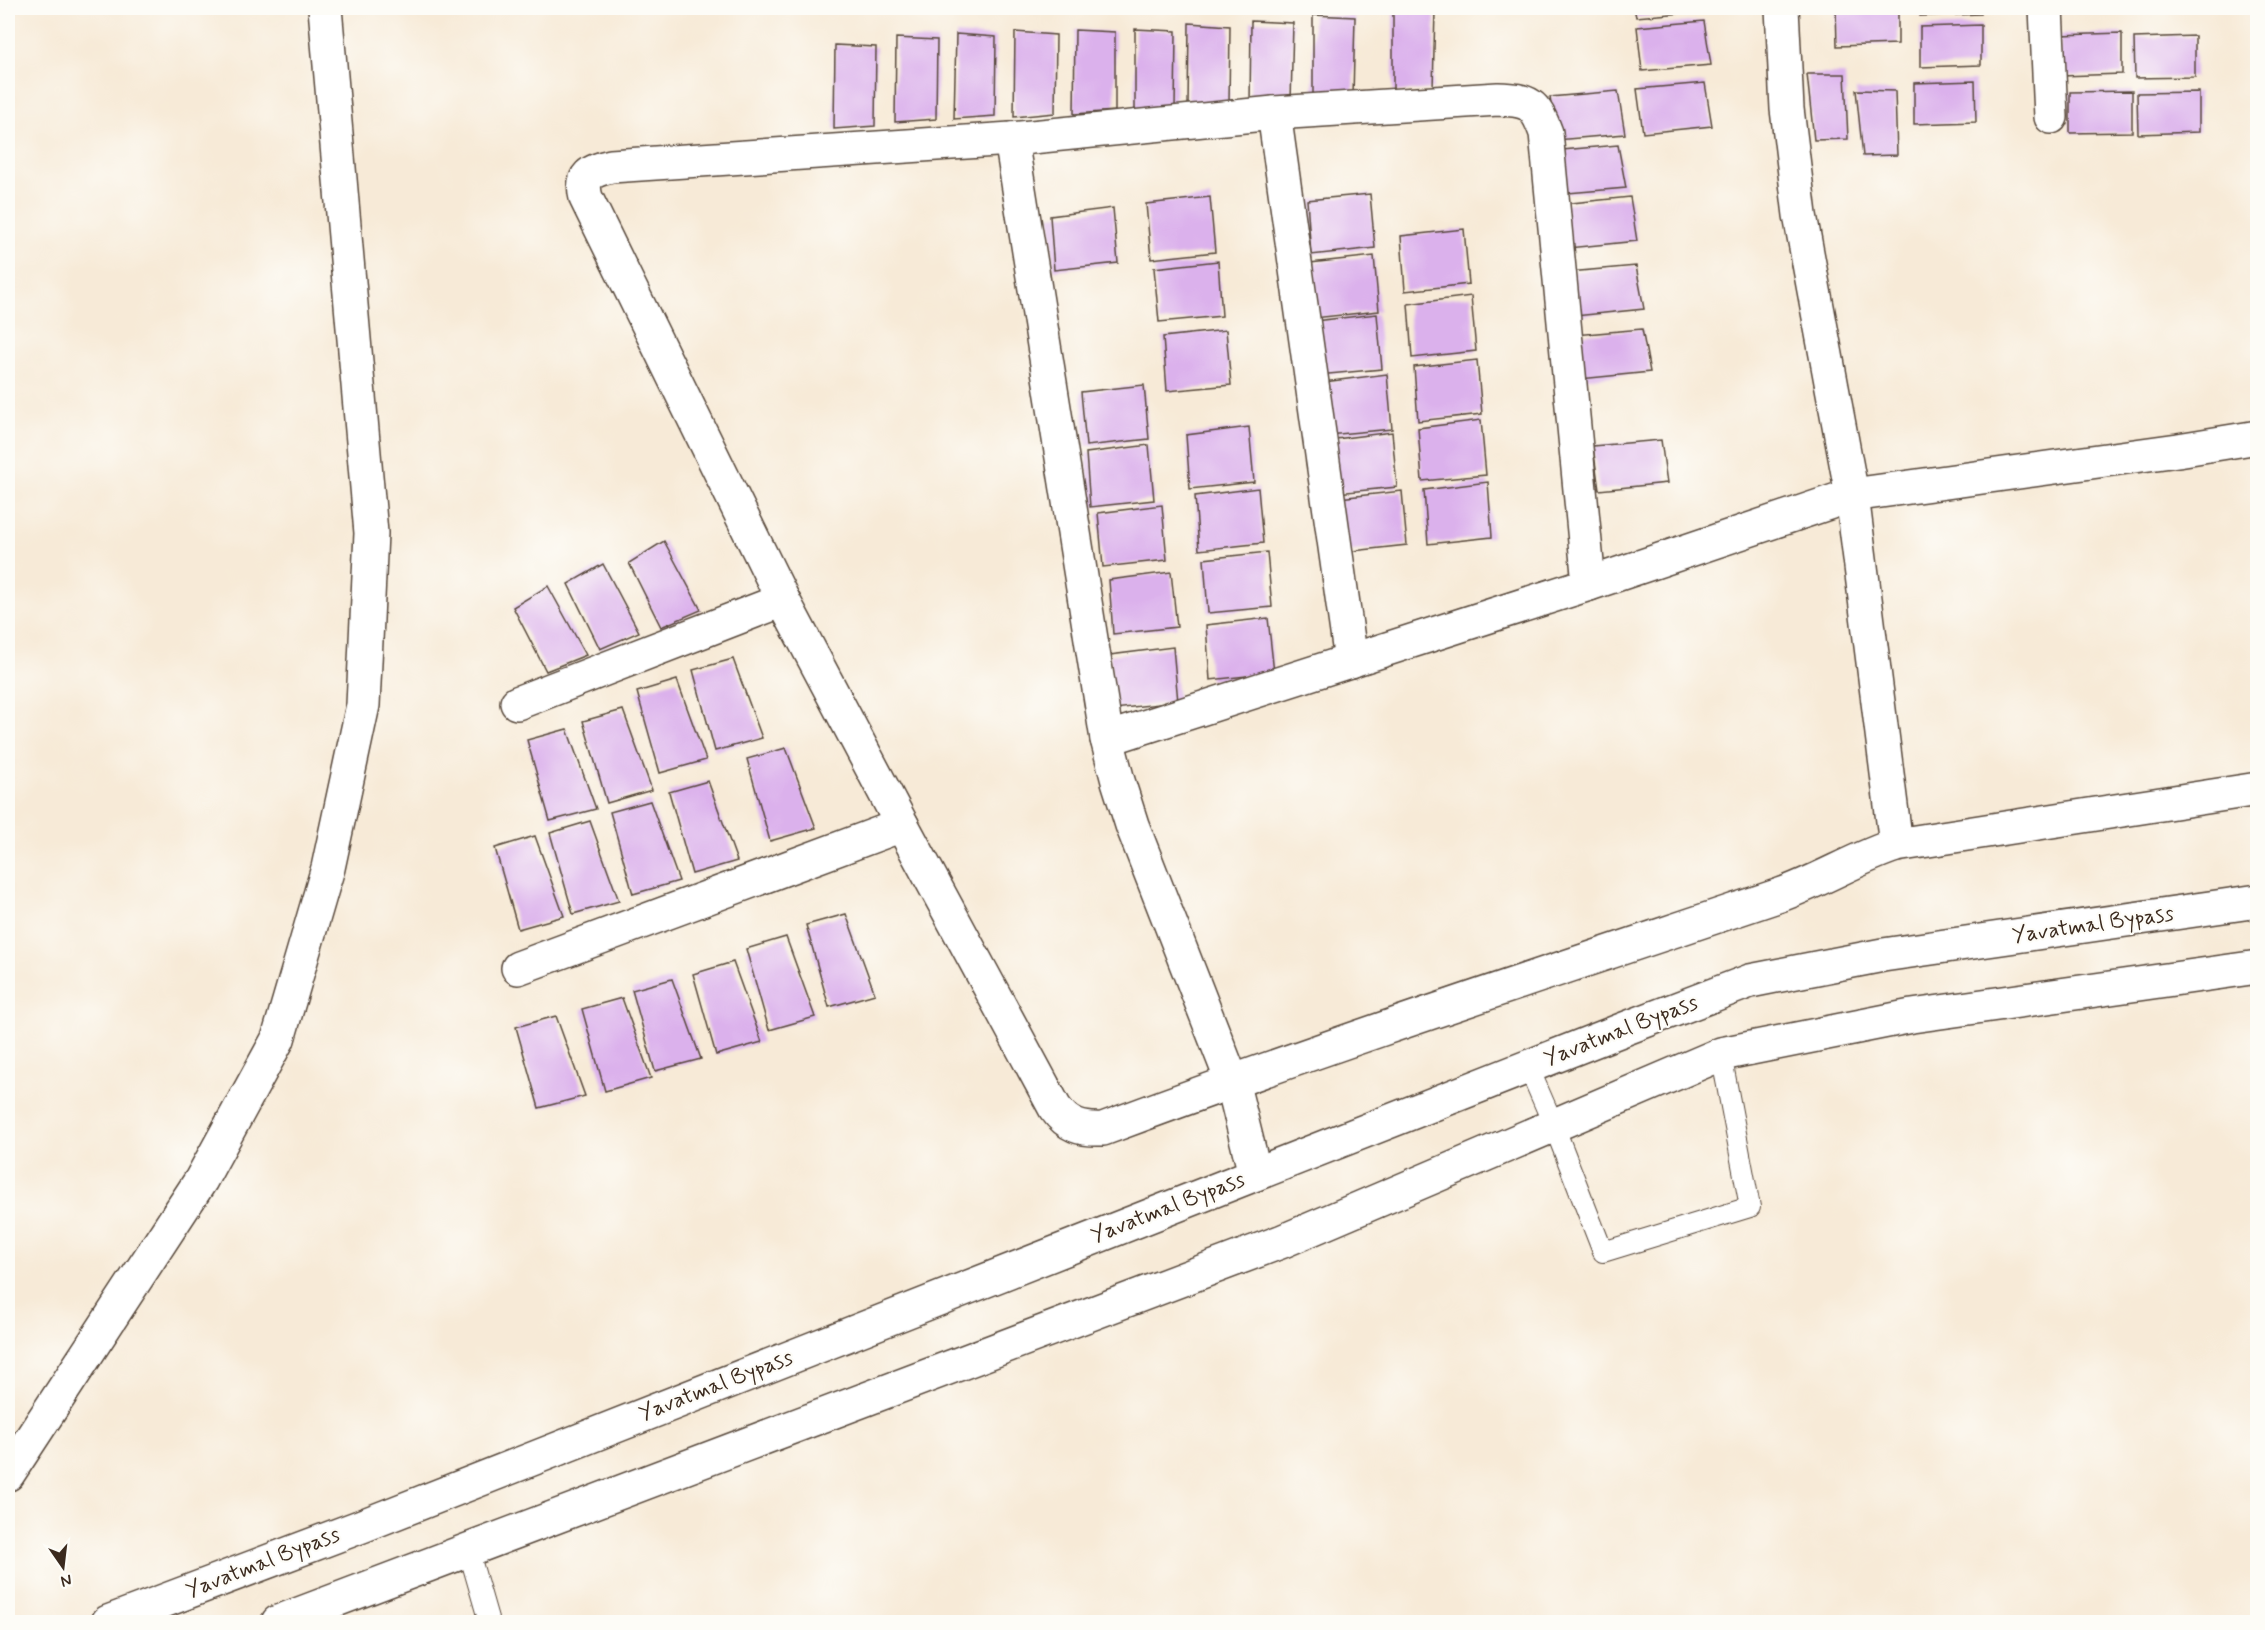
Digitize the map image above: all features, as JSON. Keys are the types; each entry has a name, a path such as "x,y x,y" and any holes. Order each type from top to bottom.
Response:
{"street":[{"path":"8,1473 201,1180 278,1039 331,856 363,705 371,533 325,8"},
{"path":"1782,8 1787,109 1800,215 1852,495 1896,845"},
{"path":"2046,8 2051,117"},
{"path":"1589,584 1546,133 1531,104 1517,100 1498,99 1274,113 1011,139 611,166 591,173 585,179 586,198 783,600 902,825 1063,1119 1073,1126 1087,1130 1103,1129 1232,1081 1786,892 1896,845 2258,789"},
{"path":"1274,113 1351,661"},
{"path":"1011,139 1107,739 1132,825 1232,1081 1255,1174"},
{"path":"1107,739 1589,584 1852,495 2166,452 2258,437"},
{"path":"517,703 783,600"},
{"path":"518,968 902,825"},
{"name":"Yavatmal Bypass","path":"108,1623 362,1526 1528,1066 1750,981 1882,955 2258,901"},
{"path":"278,1623 1283,1241 1721,1054 1912,1016 2258,968"}],"lane":[{"path":"1528,1066 1603,1252 1750,1207 1721,1054"},
{"path":"468,1549 489,1623"}],"building":[{"path":"1393,8 1435,10 1433,89 1393,92"},
{"path":"1634,8 1704,8 1705,11 1636,17"},
{"path":"1836,8 1898,8 1898,44 1837,46"},
{"path":"1919,8 1981,8 1981,14 1920,16"},
{"path":"2058,8 2118,8 2118,10 2058,12"},
{"path":"1313,15 1355,17 1353,96 1313,99"},
{"path":"1251,21 1293,23 1291,101 1250,105"},
{"path":"1704,21 1711,65 1642,71 1637,27"},
{"path":"1189,23 1230,26 1229,105 1188,108"},
{"path":"1981,25 1981,65 1920,67 1920,27"},
{"path":"1135,29 1176,31 1175,110 1135,113"},
{"path":"1075,30 1115,32 1115,111 1074,114"},
{"path":"1015,32 1056,35 1055,113 1014,117"},
{"path":"2122,33 2122,74 2061,76 2060,35"},
{"path":"956,34 996,37 995,116 954,119"},
{"path":"2195,36 2195,77 2135,78 2134,38"},
{"path":"896,38 937,40 936,119 895,122"},
{"path":"835,45 876,47 875,126 834,129"},
{"path":"1807,74 1845,74 1848,139 1814,140"},
{"path":"1975,81 1976,122 1914,124 1914,83"},
{"path":"1705,83 1712,126 1643,133 1637,89"},
{"path":"1856,90 1895,91 1897,155 1863,156"},
{"path":"1618,91 1625,134 1556,140 1550,97"},
{"path":"2132,91 2132,132 2070,133 2070,92"},
{"path":"2199,92 2199,132 2138,134 2137,93"},
{"path":"1618,145 1626,188 1556,194 1551,151"},
{"path":"1370,194 1375,248 1311,255 1307,200"},
{"path":"1210,197 1215,252 1151,259 1146,204"},
{"path":"1630,197 1637,241 1568,248 1562,204"},
{"path":"1113,208 1118,263 1054,270 1050,216"},
{"path":"1464,229 1469,284 1405,291 1401,236"},
{"path":"1374,256 1379,311 1314,318 1310,263"},
{"path":"1218,261 1222,316 1159,322 1154,268"},
{"path":"1636,266 1644,309 1575,316 1569,272"},
{"path":"1471,296 1476,351 1412,358 1408,304"},
{"path":"1377,314 1382,369 1318,375 1314,321"},
{"path":"1642,329 1650,372 1580,379 1575,335"},
{"path":"1226,330 1231,385 1167,391 1163,337"},
{"path":"1477,360 1482,414 1418,421 1414,367"},
{"path":"1387,374 1392,429 1328,435 1324,382"},
{"path":"1144,385 1149,439 1086,446 1081,392"},
{"path":"1481,420 1486,475 1422,481 1418,428"},
{"path":"1249,427 1254,482 1190,489 1186,435"},
{"path":"1392,432 1397,487 1337,493 1328,440"},
{"path":"1661,440 1667,483 1599,490 1593,446"},
{"path":"1149,445 1154,500 1090,507 1086,453"},
{"path":"1488,482 1492,537 1428,544 1424,490"},
{"path":"1258,488 1263,543 1199,550 1195,496"},
{"path":"1402,491 1407,545 1344,552 1339,498"},
{"path":"1162,505 1167,560 1103,567 1098,513"},
{"path":"664,541 701,610 661,627 629,563"},
{"path":"1267,552 1272,607 1208,613 1204,559"},
{"path":"603,564 639,632 600,649 568,584"},
{"path":"1171,572 1177,627 1113,634 1109,580"},
{"path":"548,586 586,655 546,671 513,607"},
{"path":"1268,618 1274,673 1210,680 1206,625"},
{"path":"1173,647 1178,702 1114,709 1110,655"},
{"path":"733,659 762,738 715,751 693,670"},
{"path":"677,680 706,760 660,773 637,692"},
{"path":"623,710 652,790 607,803 583,721"},
{"path":"567,729 596,809 550,821 527,740"},
{"path":"786,748 816,828 770,841 747,759"},
{"path":"708,781 737,861 692,874 669,792"},
{"path":"650,801 679,881 633,894 610,812"},
{"path":"590,821 619,901 573,914 550,833"},
{"path":"535,836 564,916 518,929 495,848"},
{"path":"846,914 875,994 829,1007 806,925"},
{"path":"786,937 815,1017 769,1030 746,949"},
{"path":"733,962 762,1042 716,1055 693,974"},
{"path":"672,979 701,1059 655,1071 632,990"},
{"path":"622,998 651,1078 605,1091 582,1009"},
{"path":"556,1016 585,1096 539,1108 516,1027"}]}
